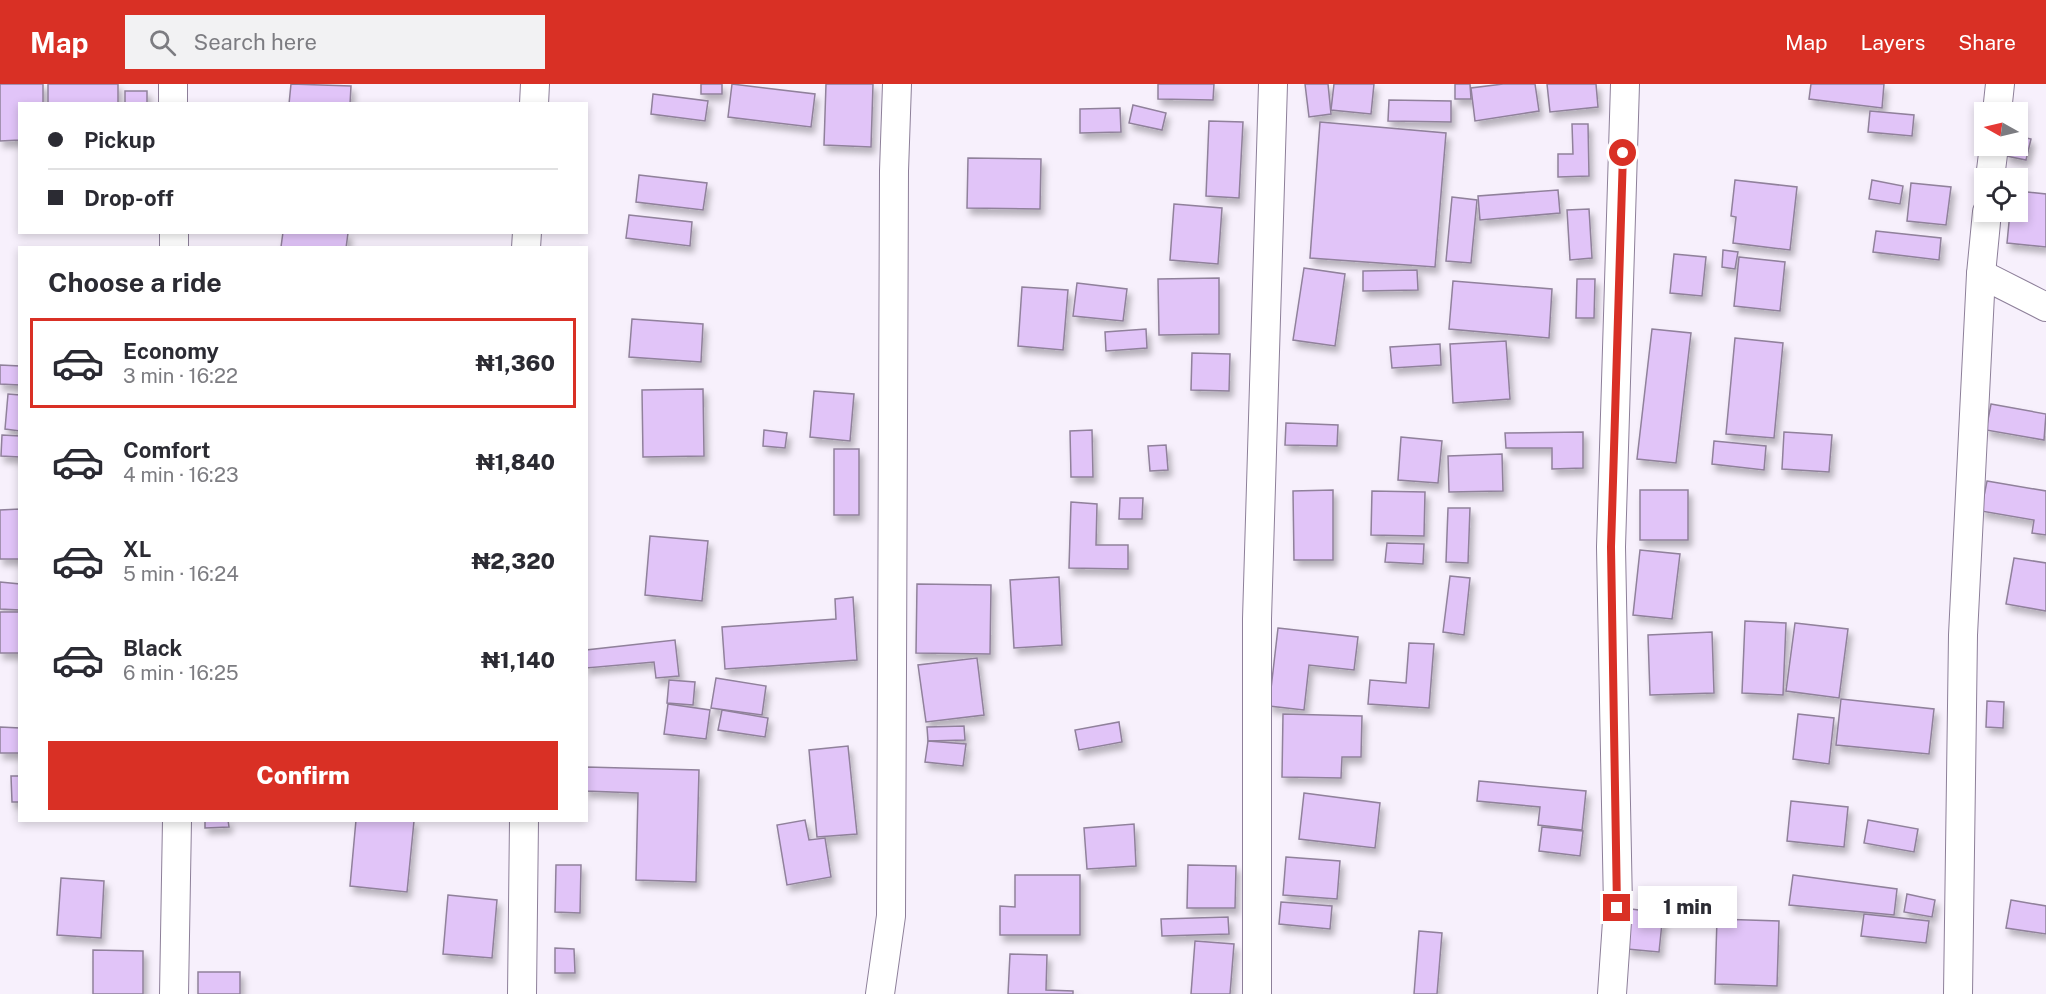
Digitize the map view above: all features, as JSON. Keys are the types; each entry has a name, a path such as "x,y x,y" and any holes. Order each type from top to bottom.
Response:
{"street":[{"path":"173,84 173,102"},
{"path":"534,102 536,84"},
{"path":"880,994 891,916 894,171 897,84"},
{"path":"1257,994 1257,619 1273,84"},
{"path":"1612,994 1617,908 1611,547 1625,84"},
{"path":"1998,102 2000,84"},
{"path":"1959,994 1963,635 1981,274 1986,222"},
{"path":"1981,274 2046,307"},
{"path":"174,994 177,822"},
{"path":"522,994 525,822"}],"building":[{"path":"0,84 43,84 43,102 18,102 18,140 0,141"},
{"path":"48,84 118,84 118,102 48,102"},
{"path":"291,84 351,86 350,102 289,102"},
{"path":"701,84 722,84 722,94 701,94"},
{"path":"732,84 815,94 811,127 728,117"},
{"path":"826,84 873,84 871,147 824,145"},
{"path":"1158,84 1214,84 1213,100 1158,99"},
{"path":"1305,84 1328,84 1331,114 1309,117"},
{"path":"1334,84 1374,84 1371,114 1331,110"},
{"path":"1455,84 1470,84 1471,99 1455,99"},
{"path":"1503,84 1535,84 1539,111 1475,121 1471,88"},
{"path":"1547,84 1596,84 1598,107 1550,112"},
{"path":"1811,84 1884,84 1882,108 1809,99"},
{"path":"125,91 147,91 147,102 125,102"},
{"path":"653,94 708,101 705,121 651,114"},
{"path":"1389,100 1451,101 1451,122 1388,121"},
{"path":"1133,105 1166,113 1162,130 1129,123"},
{"path":"1120,108 1121,132 1080,133 1080,109"},
{"path":"1870,111 1914,115 1912,136 1868,132"},
{"path":"1209,121 1243,122 1239,198 1206,196"},
{"path":"1320,122 1446,133 1435,267 1310,258"},
{"path":"1572,124 1588,124 1589,176 1558,177 1558,154 1573,154"},
{"path":"2006,156 2027,156 2026,160"},
{"path":"968,158 1041,159 1040,209 967,208"},
{"path":"639,175 707,183 703,210 636,202"},
{"path":"1735,180 1797,187 1790,250 1733,243 1736,217 1731,216"},
{"path":"1872,180 1903,186 1900,204 1869,199"},
{"path":"1911,183 1951,187 1946,225 1907,221"},
{"path":"1558,190 1560,213 1480,220 1478,196"},
{"path":"2028,192 2046,194 2046,247 2007,243 2009,222 2028,222"},
{"path":"1452,197 1477,200 1471,263 1446,261"},
{"path":"1174,204 1222,208 1218,264 1170,260"},
{"path":"1589,209 1592,258 1570,260 1567,210"},
{"path":"629,215 692,222 690,246 626,238"},
{"path":"1876,231 1941,238 1939,260 1873,252"},
{"path":"283,234 348,234 346,246 281,246"},
{"path":"1723,250 1738,252 1735,269 1722,267"},
{"path":"1674,254 1706,257 1702,296 1670,293"},
{"path":"1739,257 1785,262 1780,311 1734,306"},
{"path":"1304,268 1345,274 1335,346 1293,340"},
{"path":"1417,270 1418,290 1363,291 1363,271"},
{"path":"1219,278 1219,334 1159,335 1158,279"},
{"path":"1577,279 1595,279 1594,318 1576,318"},
{"path":"1453,281 1552,289 1549,338 1449,329"},
{"path":"1077,283 1127,289 1123,321 1073,316"},
{"path":"1022,287 1068,290 1063,350 1018,346"},
{"path":"632,319 703,324 701,362 629,357"},
{"path":"1146,329 1147,348 1106,351 1105,332"},
{"path":"1652,329 1691,333 1676,463 1637,459"},
{"path":"1735,338 1783,343 1774,438 1726,434"},
{"path":"1506,341 1510,399 1453,403 1450,344"},
{"path":"1440,344 1441,365 1392,368 1390,347"},
{"path":"1192,353 1230,354 1229,391 1191,390"},
{"path":"0,365 18,366 18,385 0,384"},
{"path":"703,389 704,456 643,457 642,390"},
{"path":"814,391 854,394 850,441 810,437"},
{"path":"8,394 18,395 18,431 5,429"},
{"path":"1991,404 2046,414 2044,440 1986,430"},
{"path":"1286,423 1338,425 1337,446 1285,445"},
{"path":"764,430 787,433 785,448 763,446"},
{"path":"1092,430 1093,477 1071,477 1070,431"},
{"path":"1583,432 1583,468 1552,469 1552,448 1506,448 1505,433"},
{"path":"1784,432 1832,435 1829,472 1782,469"},
{"path":"2,435 18,436 18,457 1,456"},
{"path":"1401,437 1442,441 1438,483 1398,480"},
{"path":"1714,441 1766,446 1764,470 1712,464"},
{"path":"1166,445 1168,470 1150,471 1148,446"},
{"path":"834,449 859,449 859,515 834,515"},
{"path":"1502,454 1503,491 1449,492 1448,456"},
{"path":"1987,481 2046,491 2046,535 2032,533 2034,520 1981,511"},
{"path":"1333,490 1333,560 1294,560 1293,491"},
{"path":"1640,490 1688,490 1688,540 1640,540"},
{"path":"1372,491 1425,492 1424,536 1371,535"},
{"path":"1120,498 1143,498 1142,519 1119,519"},
{"path":"1071,502 1097,504 1096,545 1128,545 1128,569 1069,568"},
{"path":"1448,508 1470,508 1468,563 1446,562"},
{"path":"18,509 18,559 0,559 0,510"},
{"path":"650,536 708,541 702,601 645,595"},
{"path":"1387,543 1424,544 1423,564 1385,562"},
{"path":"1640,550 1680,554 1672,619 1633,615"},
{"path":"2014,558 2046,563 2046,611 2006,604"},
{"path":"1450,576 1470,578 1464,635 1443,632"},
{"path":"1059,577 1062,645 1014,648 1010,580"},
{"path":"0,582 18,584 18,610 0,609"},
{"path":"917,584 991,585 990,654 916,653"},
{"path":"853,597 857,660 725,669 722,627 836,619 835,599"},
{"path":"0,612 18,612 18,653 0,653"},
{"path":"1745,621 1786,623 1783,695 1742,693"},
{"path":"1795,623 1848,629 1839,698 1786,691"},
{"path":"1278,628 1358,637 1354,670 1309,665 1304,710 1269,706"},
{"path":"1712,632 1714,693 1650,695 1648,635"},
{"path":"675,640 679,676 656,678 654,662 588,668 588,650"},
{"path":"1409,643 1434,644 1429,708 1368,704 1370,680 1406,683"},
{"path":"977,658 984,715 926,722 918,665"},
{"path":"716,678 766,686 762,715 711,708"},
{"path":"669,680 695,682 693,705 667,703"},
{"path":"1841,699 1934,709 1929,754 1836,745"},
{"path":"1987,701 2004,702 2003,728 1986,727"},
{"path":"668,704 710,710 706,739 664,734"},
{"path":"722,710 768,718 765,737 718,730"},
{"path":"1283,714 1362,716 1361,757 1342,757 1341,778 1282,777"},
{"path":"1798,714 1834,718 1829,764 1793,759"},
{"path":"1119,722 1122,742 1079,750 1075,730"},
{"path":"964,726 965,740 928,741 927,727"},
{"path":"0,727 18,728 18,753 0,753"},
{"path":"928,741 966,744 963,766 925,762"},
{"path":"848,746 857,834 817,837 809,750"},
{"path":"588,767 699,770 696,882 636,880 638,793 588,791"},
{"path":"11,776 18,776 18,802 12,802"},
{"path":"1479,781 1586,791 1582,830 1538,825 1540,807 1477,801"},
{"path":"1304,793 1380,803 1375,848 1299,839"},
{"path":"1791,801 1848,807 1844,847 1787,841"},
{"path":"805,820 809,840 825,838 831,877 787,885 777,825"},
{"path":"1868,820 1918,829 1914,852 1864,843"},
{"path":"205,822 228,822 229,827 205,828"},
{"path":"356,822 414,822 407,892 350,886"},
{"path":"1134,824 1136,866 1087,869 1084,828"},
{"path":"1542,827 1583,831 1580,856 1539,851"},
{"path":"1286,857 1340,861 1337,899 1283,895"},
{"path":"556,865 581,865 580,913 555,912"},
{"path":"1188,865 1236,866 1235,908 1187,908"},
{"path":"1015,875 1080,875 1080,935 1000,935 1000,906 1015,907"},
{"path":"1793,875 1897,889 1894,915 1789,905"},
{"path":"61,878 104,881 101,938 57,935"},
{"path":"1907,894 1935,900 1932,917 1904,912"},
{"path":"448,895 497,900 492,958 443,954"},
{"path":"2011,900 2046,906 2046,934 2006,928"},
{"path":"1281,902 1332,906 1330,929 1279,924"},
{"path":"1631,909 1663,913 1659,952 1627,949"},
{"path":"1864,914 1929,921 1926,943 1861,936"},
{"path":"1228,917 1229,934 1162,936 1161,919"},
{"path":"1717,919 1779,921 1777,986 1715,984"},
{"path":"1419,931 1442,933 1437,994 1414,994"},
{"path":"1195,941 1234,944 1230,994 1191,994"},
{"path":"555,948 574,949 575,973 555,973"},
{"path":"93,950 143,951 143,994 93,994"},
{"path":"1010,954 1047,955 1046,990 1073,991 1073,994 1008,994"},
{"path":"198,972 240,972 240,994 198,994"}],"route":[{"path":"1617,908 1611,547 1623,153"}]}
